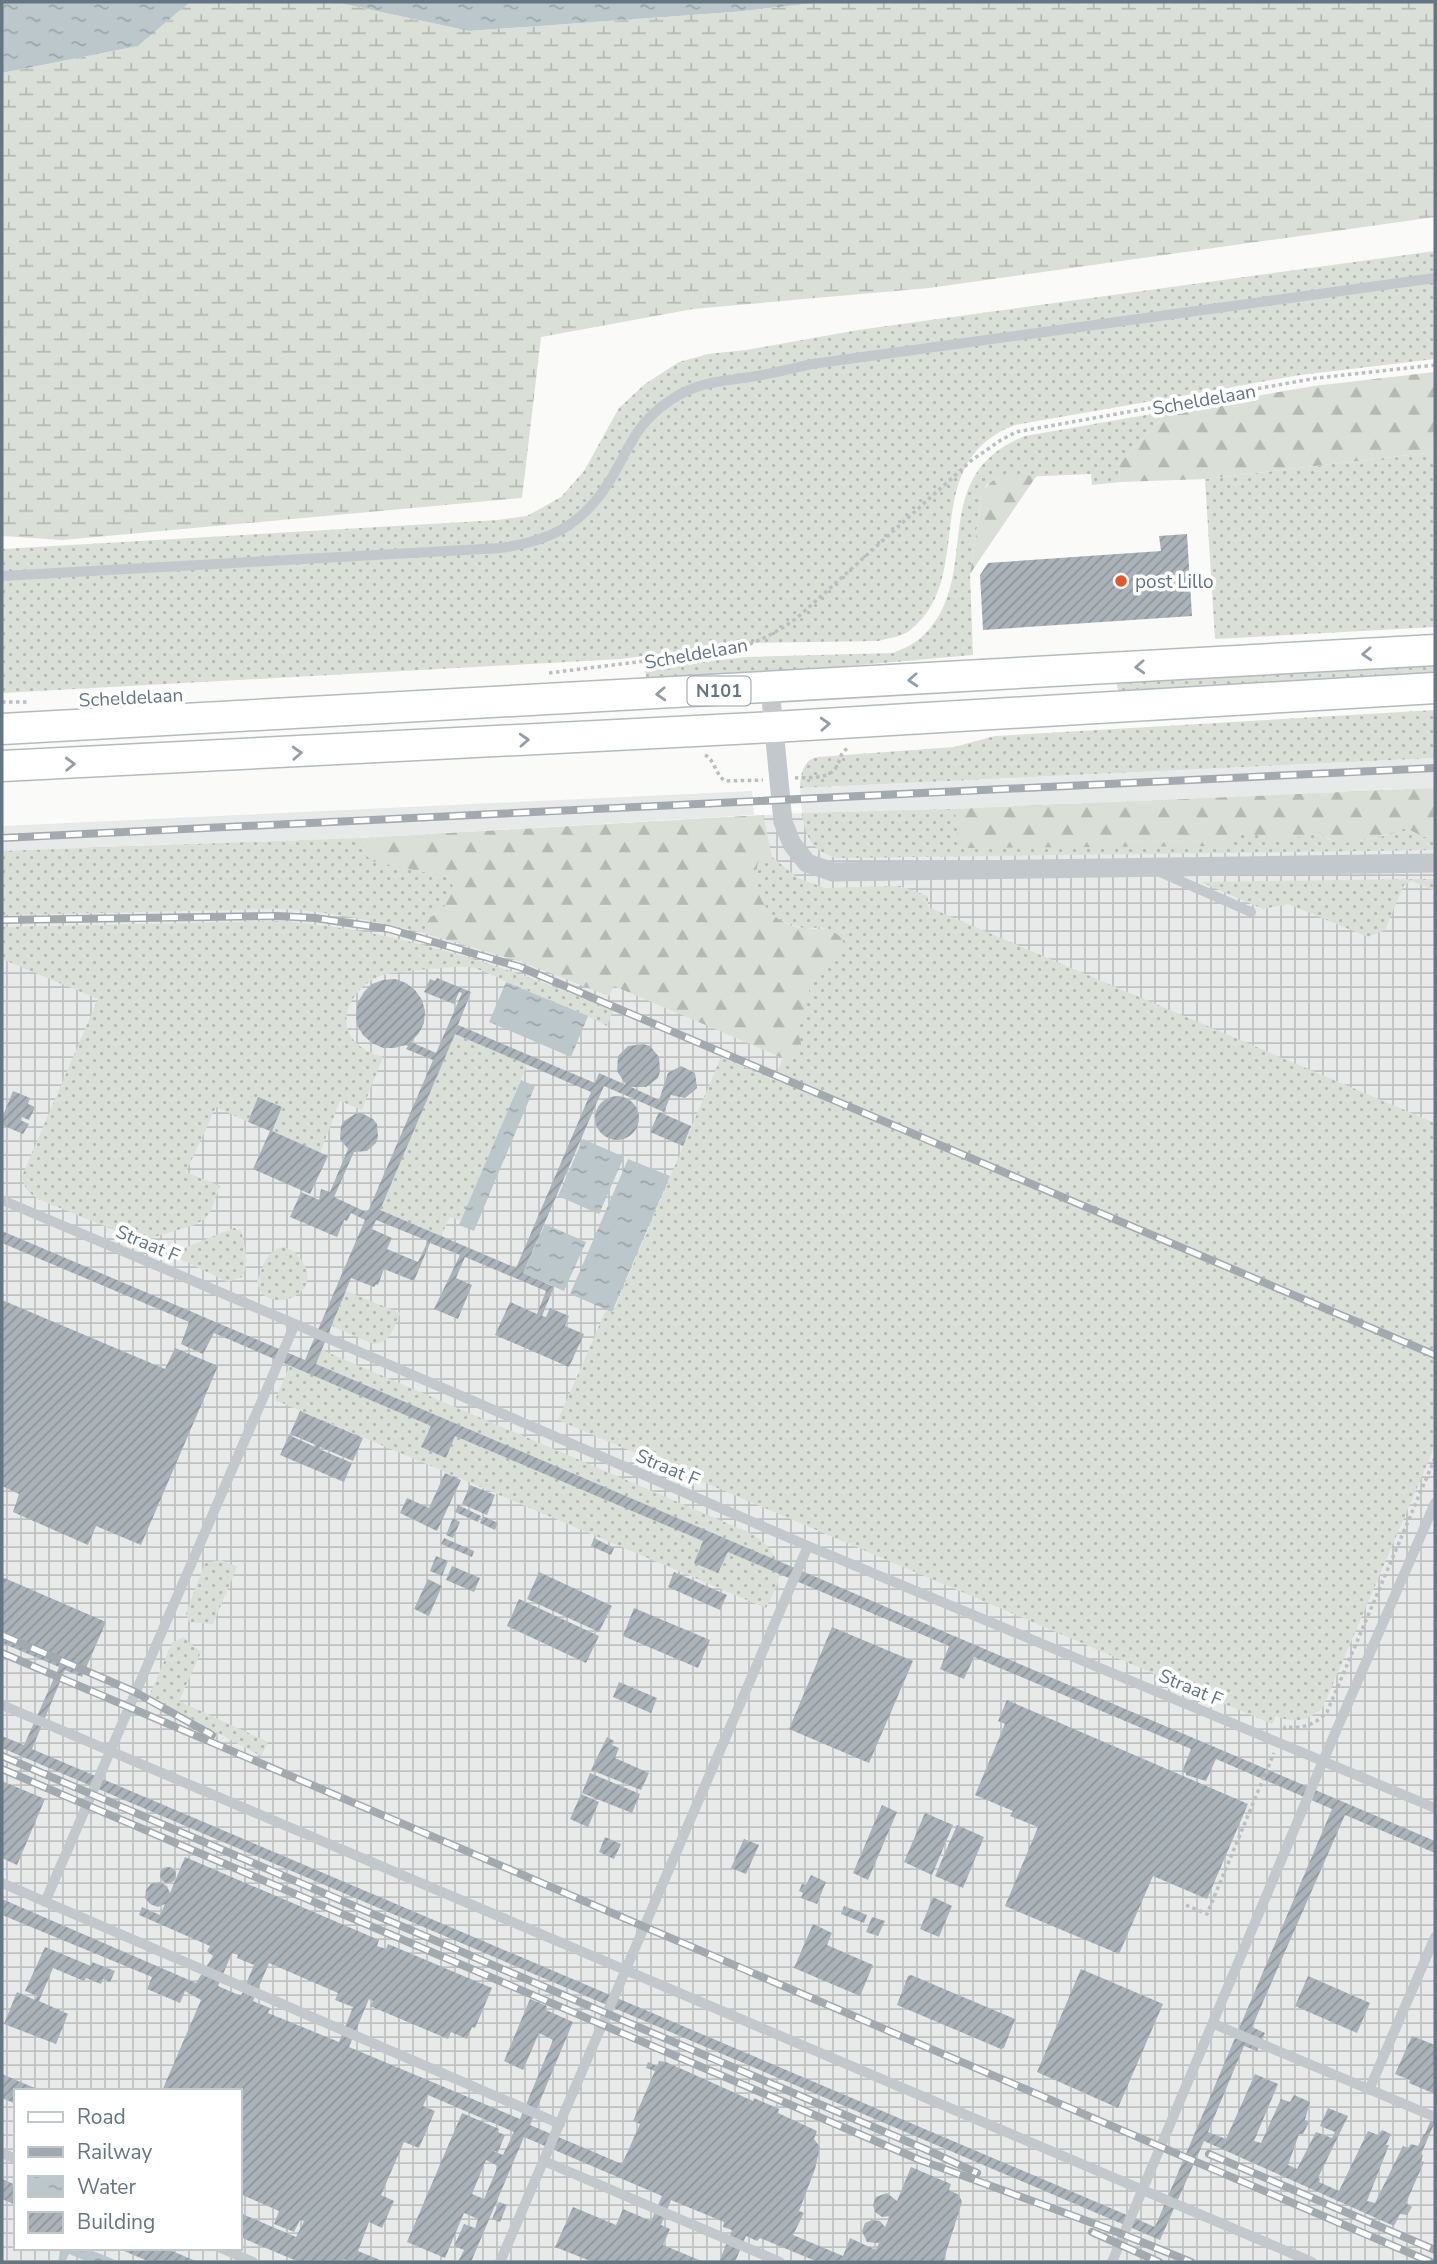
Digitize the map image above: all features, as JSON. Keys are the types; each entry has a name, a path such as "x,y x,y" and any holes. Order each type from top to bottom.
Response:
{"main road":[{"name":"Scheldelaan","path":"2,729 1435,650"},
{"name":"N101","path":"2,766 774,727 1435,688"}],"street":[{"path":"770,688 783,822 792,844 807,863 833,872 1435,863"}],"lane":[{"path":"2,576 501,548 535,542 563,530 580,517 607,486 640,426 662,406 690,388 713,381 1435,278"},
{"path":"1150,867 1251,912"},
{"name":"Straat F","path":"2,1200 808,1546 1435,1808"},
{"path":"45,1902 295,1324"},
{"path":"1112,2262 1435,1503"},
{"path":"500,2262 808,1546"},
{"path":"2,1705 1312,2262"},
{"path":"2,1883 560,2123"},
{"path":"1370,2090 1435,1937"},
{"path":"1214,2024 1435,2117"},
{"path":"544,2161 780,2262"},
{"path":"226,2250 253,2262"}],"path":[{"name":"Scheldelaan","path":"537,675 725,651 751,645 778,632 972,460 1016,432 1317,378 1435,365"},
{"path":"2,702 40,702"},
{"path":"1186,1905 1207,1914 1285,1727 1296,1728 1313,1724 1327,1712 1435,1458"}],"shaded area":[{"path":"1435,758 1435,788 802,813 800,788"},
{"path":"1435,788 1435,2262 2,2262 2,851 363,838 802,813"},
{"path":"752,791 754,815 363,838 2,851 2,826"}],"green space":[{"path":"190,2 335,2 469,31 733,12 825,2 1435,2 1435,217 929,288 693,309 541,337 522,498 63,540 2,536 2,73 138,46"},
{"path":"1435,251 1435,359 1300,375 1015,425 985,443 966,466 956,493 941,582 930,608 909,631 898,636 878,641 748,643 620,659 2,693 2,549 498,520 527,516 561,497 584,471 619,408 645,384 679,362 708,354 858,330"},
{"path":"1435,372 1435,452 1205,479 1120,482 1119,464 1169,411 1314,386"},
{"path":"1169,411 1119,464 1120,482 1092,485 1091,474 998,478 987,484 982,494 970,574 973,655 647,684 645,668 747,657 893,653 917,641 938,617 949,590 964,504 974,477 993,454 1025,436"},
{"path":"1435,452 1435,627 1215,639 1205,479"},
{"path":"1037,475 970,574 982,494 986,487 998,478"},
{"path":"1435,663 1435,677 1119,695 1116,681"},
{"path":"1435,710 1435,758 800,788 806,764 818,757 954,747 995,736"},
{"path":"1435,788 1435,836 1424,837 1406,828 1346,843 1334,841 1316,830 1304,837 1275,840 1260,835 1241,835 1221,846 959,848 955,809"},
{"path":"955,809 959,847 1221,846 1240,835 1260,835 1275,840 1316,830 1330,840 1347,842 1379,837 1406,827 1424,837 1435,836 1435,850 837,858 821,852 811,842 802,813"},
{"path":"763,815 772,857 759,859 756,872 757,884 765,906 772,914 793,926 833,932 846,947 835,961 814,974 798,1029 802,1049 783,1058 614,986 609,996 522,962 423,933 429,919 445,906 453,886 448,877 372,861 364,853 363,838"},
{"path":"363,838 364,853 372,861 448,877 453,886 445,906 429,918 423,933 352,917 280,909 2,915 2,851"},
{"path":"772,857 798,878 825,888 900,886 928,896 928,907 1435,1123 1435,1446 1323,1707 1312,1715 1301,1720 1276,1716 1272,1724 558,1420 606,1310 613,1312 721,1057 774,1080 783,1058 801,1049 798,1029 814,973 835,961 839,934 821,927 806,929 773,918 758,897 755,871 759,859"},
{"path":"1435,879 1435,891 1412,881 1404,885 1385,930 1368,937 1288,904 1263,909 1201,882"},
{"path":"284,921 369,933 452,953 533,979 613,1011 607,1026 561,1004 469,967 383,975 373,979 357,993 347,1012 346,1022 355,1042 383,1057 362,1110 340,1101 320,1153 272,1131 282,1107 258,1097 248,1122 216,1107 186,1172 220,1186 205,1219 194,1225 141,1241 38,1199 32,1194 25,1187 22,1176 98,999 2,959 2,927"},
{"path":"455,1034 527,1065 462,1221 450,1217 441,1236 380,1210"},
{"path":"234,1228 241,1231 245,1249 246,1267 242,1277 228,1282 174,1256 179,1250"},
{"path":"284,1247 298,1255 308,1276 299,1293 279,1300 269,1298 261,1292 257,1281 273,1251"},
{"path":"346,1291 400,1313 391,1333 384,1341 373,1344 332,1326"},
{"path":"322,1350 750,1533 762,1541 778,1566 777,1584 766,1608 275,1400 290,1365 312,1374"},
{"path":"221,1560 237,1567 213,1624 189,1622 186,1613 205,1563"},
{"path":"183,1637 201,1652 179,1701 268,1742 261,1756 149,1696 172,1643"}],"water":[{"path":"2,2 190,2 138,46 2,73"},
{"path":"335,2 825,2 733,12 469,31"},
{"path":"506,982 588,1016 571,1057 489,1022"},
{"path":"521,1080 535,1086 474,1231 459,1225"},
{"path":"583,1139 624,1157 599,1214 558,1196"},
{"path":"628,1159 670,1176 612,1312 570,1294"},
{"path":"545,1224 586,1242 564,1291 523,1273"},
{"path":"56,2250 91,2250 120,2262 88,2262 69,2254 65,2262 58,2262 60,2252"}],"building":[{"path":"1187,534 1192,616 983,630 980,575 988,563 1161,551 1159,536"},
{"path":"437,978 471,992 458,1025 595,1083 599,1073 626,1085 617,1071 618,1056 628,1046 643,1044 650,1046 659,1057 660,1071 658,1078 646,1087 631,1087 659,1100 668,1073 681,1066 695,1073 697,1088 685,1098 671,1095 664,1112 604,1086 523,1273 554,1287 542,1316 546,1317 550,1308 569,1316 565,1326 584,1334 569,1367 495,1335 510,1302 537,1314 546,1291 465,1257 456,1278 472,1285 458,1319 434,1309 460,1255 430,1243 414,1281 384,1269 378,1285 374,1287 351,1278 316,1364 1435,1841 1435,1853 1345,1815 1252,2027 1265,2033 1257,2051 1244,2046 1208,2132 1226,2139 1255,2074 1278,2084 1254,2141 1261,2143 1281,2099 1290,2102 1294,2095 1310,2102 1305,2120 1309,2122 1303,2134 1299,2134 1288,2165 1297,2169 1316,2132 1332,2138 1335,2132 1320,2126 1328,2108 1348,2116 1318,2178 1319,2182 1339,2191 1368,2131 1378,2135 1382,2130 1391,2134 1367,2201 1375,2203 1403,2146 1418,2146 1435,2110 1435,2122 1421,2154 1421,2161 1424,2162 1406,2203 1412,2207 1407,2215 1400,2214 1394,2226 1204,2141 1160,2240 2,1748 2,1736 24,1745 59,1667 2,1643 2,1577 106,1622 82,1677 65,1670 32,1749 1155,2227 1332,1809 1216,1759 1206,1781 1186,1775 1182,1772 1191,1749 974,1657 964,1679 940,1669 949,1646 728,1552 718,1573 694,1563 703,1541 455,1436 446,1458 421,1447 431,1426 214,1333 203,1354 181,1344 189,1322 2,1243 2,1231 305,1360 365,1220 351,1213 347,1221 344,1220 337,1237 290,1217 301,1192 319,1200 321,1189 330,1192 348,1149 340,1139 341,1126 344,1121 361,1113 377,1124 378,1137 376,1143 367,1151 354,1152 334,1197 366,1212 369,1209 433,1060 406,1049 406,1045 383,1048 372,1043 357,1025 358,1002 372,984 395,979 406,983 422,1000 425,1011 424,1023 411,1042 436,1053 462,993 459,992 454,1004 424,992 430,979 435,981","holes":["455,1034 591,1092 516,1268 380,1210","376,1220 428,1241 418,1262 387,1249 392,1238 372,1229"]},
{"path":"13,1091 30,1098 28,1104 35,1107 29,1120 22,1117 20,1120 29,1124 23,1134 2,1125 2,1118"},
{"path":"617,1096 632,1103 639,1118 632,1133 617,1140 602,1133 595,1118 602,1103"},
{"path":"258,1097 282,1107 272,1131 328,1156 310,1194 253,1169 270,1131 248,1122"},
{"path":"659,1112 691,1126 683,1146 650,1132"},
{"path":"2,1300 165,1369 175,1348 218,1366 141,1545 96,1526 88,1545 13,1512 19,1494 2,1486"},
{"path":"300,1411 363,1438 353,1461 320,1447 319,1449 352,1463 344,1482 280,1455 289,1435 315,1447 316,1445 290,1434"},
{"path":"445,1473 461,1480 437,1531 400,1513 407,1498 429,1508"},
{"path":"470,1485 495,1495 487,1515 462,1504"},
{"path":"458,1505 481,1516 478,1522 455,1512"},
{"path":"483,1516 498,1523 495,1530 480,1523"},
{"path":"453,1518 460,1522 453,1538 446,1535"},
{"path":"444,1538 474,1551 472,1557 441,1544"},
{"path":"594,1538 614,1548 611,1555 591,1546"},
{"path":"436,1556 448,1561 442,1576 430,1571"},
{"path":"452,1566 480,1578 474,1592 446,1580"},
{"path":"539,1572 612,1606 599,1632 527,1599"},
{"path":"674,1572 727,1595 720,1610 668,1587"},
{"path":"428,1579 442,1586 429,1616 414,1609"},
{"path":"519,1599 599,1636 586,1663 507,1626"},
{"path":"634,1608 710,1640 698,1668 623,1636"},
{"path":"832,1627 913,1661 869,1763 789,1729"},
{"path":"619,1682 657,1698 651,1713 613,1697"},
{"path":"1007,1700 1248,1804 1207,1899 1153,1876 1119,1954 1005,1906 1038,1827 1010,1816 1013,1811 975,1795 1005,1724 998,1721"},
{"path":"607,1737 614,1741 612,1745 619,1748 615,1758 649,1773 641,1790 591,1770"},
{"path":"590,1773 640,1794 632,1813 582,1793"},
{"path":"2,1781 45,1799 17,1865 2,1858"},
{"path":"581,1794 599,1802 588,1827 570,1819"},
{"path":"882,1805 897,1812 868,1880 853,1873"},
{"path":"925,1813 953,1825 932,1875 904,1862"},
{"path":"957,1825 984,1837 963,1888 935,1876"},
{"path":"605,1837 621,1844 614,1859 599,1852"},
{"path":"744,1839 759,1845 746,1874 731,1868"},
{"path":"185,1857 379,1940 377,1946 386,1949 388,1944 492,1988 475,2028 472,2027 467,2039 451,2032 448,2039 370,2006 373,2001 369,1999 349,2047 520,2119 553,2040 539,2033 523,2070 504,2061 530,1999 547,2006 546,2010 573,2022 530,2125 622,2164 640,2124 633,2121 655,2071 646,2068 648,2062 657,2066 659,2061 666,2062 753,2101 754,2098 779,2109 778,2113 817,2131 814,2139 820,2147 815,2169 799,2211 804,2213 793,2235 843,2256 850,2238 876,2250 879,2243 867,2242 862,2231 865,2223 880,2221 885,2227 890,2216 882,2217 875,2212 873,2205 876,2197 887,2193 897,2201 911,2167 951,2184 949,2190 959,2195 962,2202 943,2262 818,2262 760,2238 757,2241 746,2236 735,2262 719,2262 732,2230 723,2227 724,2222 671,2200 661,2225 670,2229 663,2245 704,2262 593,2262 555,2247 573,2207 616,2225 623,2209 651,2221 662,2196 524,2137 471,2262 458,2262 464,2250 454,2246 464,2224 475,2228 478,2219 464,2213 445,2258 407,2242 462,2113 499,2129 498,2132 505,2135 498,2152 491,2150 503,2155 514,2132 428,2095 423,2106 435,2111 419,2148 404,2142 381,2195 394,2201 382,2228 369,2222 358,2251 385,2262 351,2262 343,2259 342,2262 299,2262 242,2238 242,2214 296,2237 304,2221 300,2220 294,2232 274,2224 279,2211 242,2195 242,2089 163,2089 201,2000 185,1991 180,2003 147,1989 152,1977 2,1915 2,1899 196,1983 213,1956 207,1951 210,1946 139,1915 142,1907 160,1915 165,1904 158,1907 150,1904 145,1898 146,1890 151,1884 159,1882 167,1886 170,1893","holes":["232,1953 238,1955 237,1958 254,1965 241,1996 218,1986","269,1963 338,1993 335,2000 353,2007 339,2042 268,2013 270,2008 253,2001","486,2160 498,2166 484,2199 472,2194"]},
{"path":"168,1867 174,1869 174,1881 168,1883 162,1881 160,1875 162,1869"},
{"path":"811,1875 826,1882 817,1904 801,1898 803,1893 799,1891"},
{"path":"933,1897 952,1906 939,1937 920,1929"},
{"path":"844,1906 867,1915 864,1923 841,1914"},
{"path":"872,1917 885,1921 878,1936 866,1932"},
{"path":"813,1924 832,1933 827,1945 873,1965 860,1996 794,1968"},
{"path":"45,1947 91,1966 92,1962 115,1971 110,1982 103,1979 101,1984 86,1978 84,1981 53,1968 39,2001 68,2014 56,2044 4,2024 17,1992 35,2000 37,1996 25,1991"},
{"path":"1081,1969 1163,2004 1118,2108 1037,2072"},
{"path":"908,1976 1015,2019 1004,2048 897,2005"},
{"path":"1308,1976 1370,2003 1357,2033 1295,2006"},
{"path":"1412,2036 1435,2045 1435,2094 1395,2074"},
{"path":"2,2074 37,2089 14,2089 14,2103 2,2098"},
{"path":"2,2179 14,2184 14,2204 2,2199"},
{"path":"499,2202 507,2205 500,2222 492,2219"},
{"path":"122,2250 170,2250 198,2262 150,2262"}],"railway":[{"path":"2,838 1435,768"},
{"path":"2,920 277,916 315,918 389,929 520,967 1435,1355"},
{"path":"2,1635 135,1692 212,1735"},
{"path":"2,1653 1431,2262"},
{"path":"2,1756 977,2173"},
{"path":"2,1769 920,2160 1191,2262"},
{"path":"1209,2154 1435,2250"},
{"path":"1092,2232 1159,2262"}],"place":[{"name":"post Lillo","path":"1121,581"}]}
